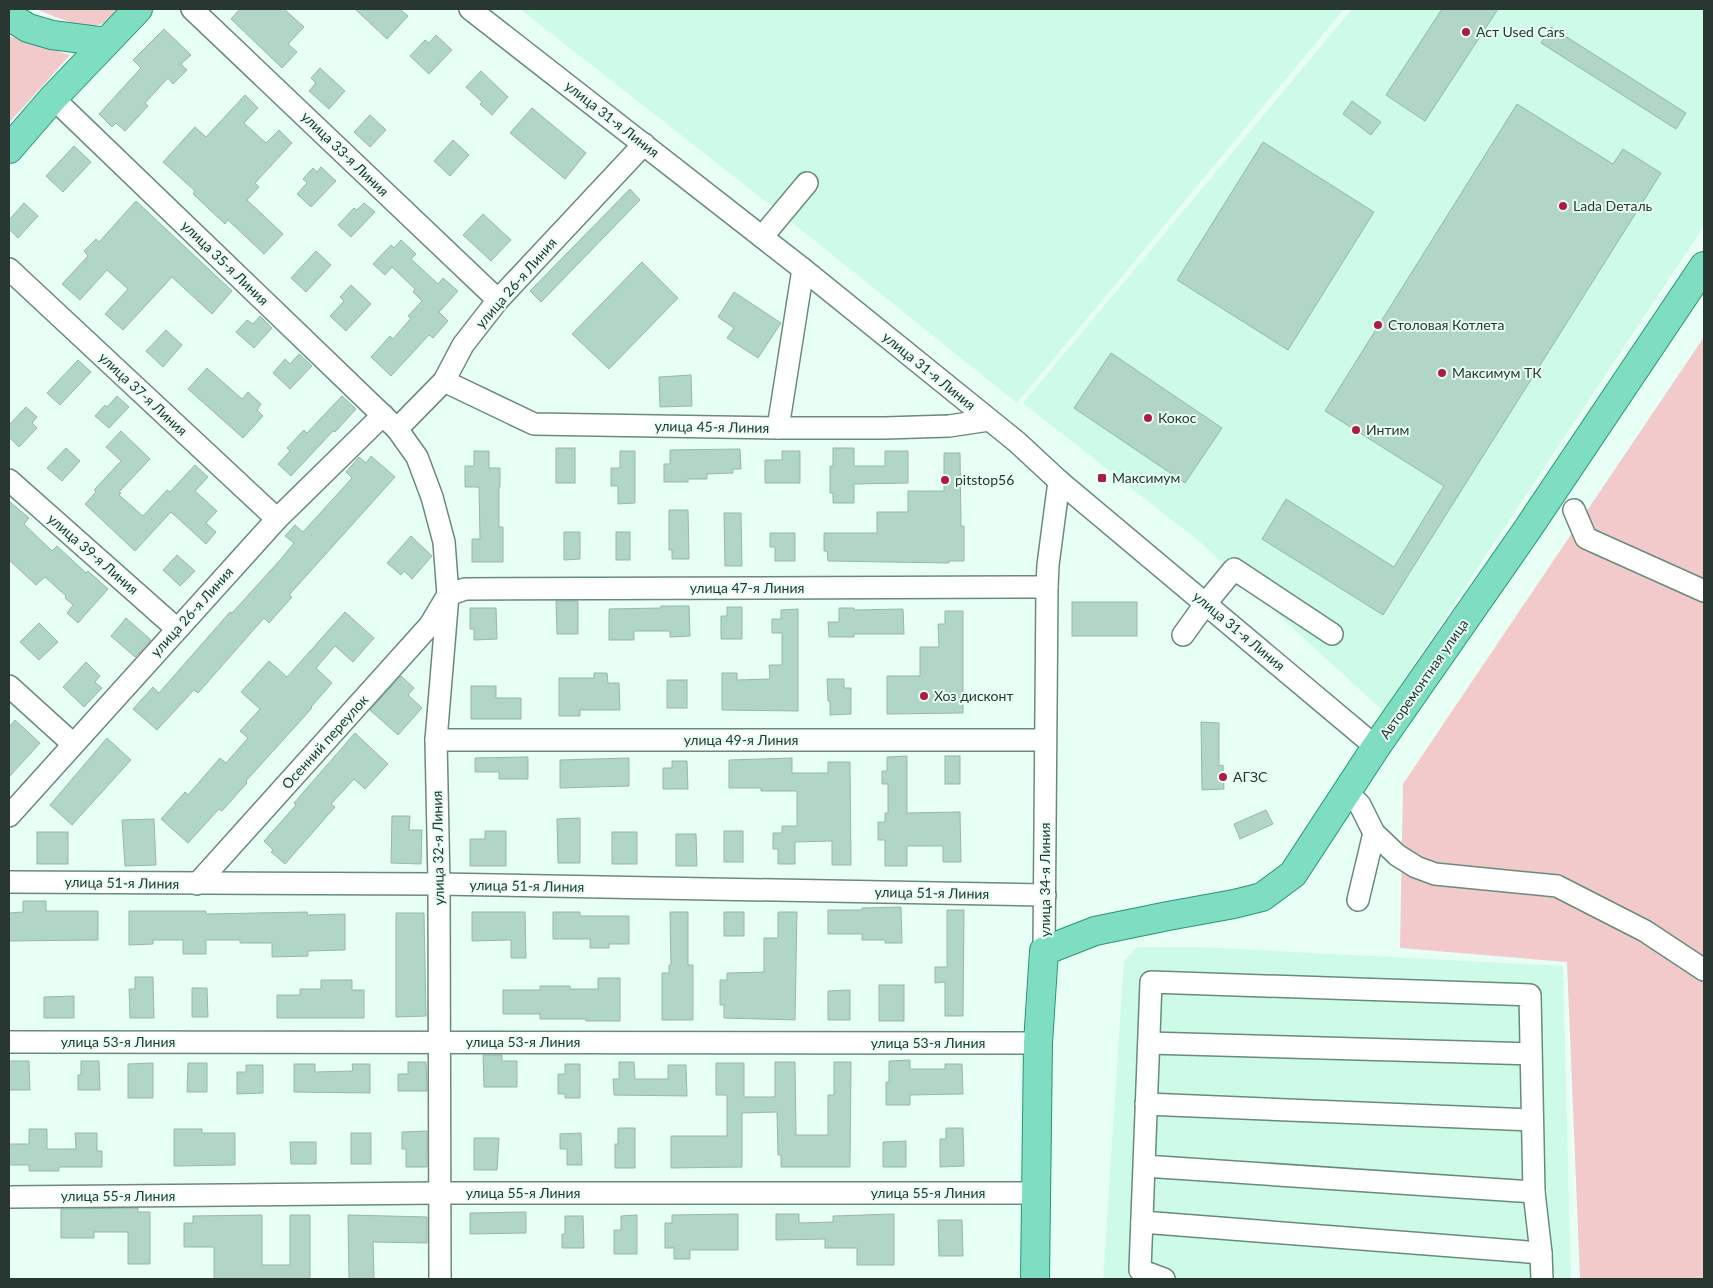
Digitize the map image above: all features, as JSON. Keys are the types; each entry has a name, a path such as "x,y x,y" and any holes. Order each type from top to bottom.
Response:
{"main road":[{"path":"9,149 53,98 138,9"},
{"path":"9,16 28,28 52,35 106,42"},
{"name":"Авторемонтная улица","path":"1044,951 1095,931 1234,904 1262,896 1293,874 1376,748 1527,530 1704,266"},
{"name":"улица 34-я Линия","path":"1035,1279 1038,1043 1044,951"}],"street":[{"name":"улица 33-я Линия","path":"192,9 498,300"},
{"name":"улица 31-я Линия","path":"470,9 803,269 1016,442 1059,481 1376,748"},
{"name":"улица 35-я Линия","path":"53,98 390,422"},
{"name":"улица 26-я Линия","path":"9,816 277,519 390,422 444,381 463,345 498,300 644,144"},
{"path":"762,237 807,184"},
{"name":"улица 37-я Линия","path":"9,269 277,519"},
{"path":"778,428 803,269"},
{"name":"улица 45-я Линия","path":"444,381 534,424 778,428 940,426 988,420"},
{"name":"улица 32-я Линия","path":"390,422 417,457 432,497 444,542 448,595 436,740 440,1279"},
{"name":"улица 39-я Линия","path":"9,480 177,629"},
{"name":"улица 34-я Линия","path":"1044,951 1047,587 1059,481"},
{"path":"1574,510 1586,538 1704,591"},
{"path":"1183,635 1234,569 1332,634"},
{"name":"улица 47-я Линия","path":"448,595 465,589 1047,587"},
{"name":"Осенний переулок","path":"198,884 430,625 448,595"},
{"path":"9,686 73,744"},
{"name":"улица 49-я Линия","path":"436,740 1045,740"},
{"path":"1347,792 1360,805 1374,833 1397,854 1416,867 1435,874 1558,886 1644,931 1704,970"},
{"path":"1358,900 1374,833"},
{"name":"улица 51-я Линия","path":"9,882 438,884 1045,894"},
{"path":"1164,1279 1140,1270 1151,982 1530,995 1534,1192 1542,1279"},
{"name":"улица 53-я Линия","path":"9,1042 1038,1043"},
{"path":"1148,1043 1531,1054"},
{"path":"1146,1104 1532,1120"},
{"path":"1144,1166 1534,1192"},
{"name":"улица 55-я Линия","path":"9,1197 1037,1193"},
{"path":"1142,1222 1541,1254"}],"shaded area":[{"path":"36,9 121,9 111,18 98,25 83,25 66,21"},
{"path":"520,9 1344,9 1017,403 764,200"},
{"path":"1352,9 1704,9 1704,226 1383,711 1200,542 1023,403"},
{"path":"9,36 70,55 9,123"},
{"path":"1704,337 1704,1279 1580,1279 1567,962 1400,948 1403,784"},
{"path":"1137,947 1199,947 1563,966 1571,1279 1103,1279 1124,961"}],"building":[{"path":"240,9 284,9 304,27 288,44 297,52 282,68 231,19"},
{"path":"355,9 400,9 408,16 387,39"},
{"path":"1442,9 1498,9 1425,121 1386,95"},
{"path":"1551,27 1686,113 1676,129 1541,43"},
{"path":"164,29 191,55 181,64 187,70 173,84 168,78 145,103 148,106 125,131 116,123 112,127 99,114 141,68 133,60"},
{"path":"436,35 452,50 429,74 410,56 425,40 429,43"},
{"path":"320,68 345,91 329,109 309,91 316,83 311,78"},
{"path":"481,71 508,97 492,115 480,104 482,102 466,87"},
{"path":"245,95 258,108 244,123 266,143 279,130 292,143 255,183 259,187 247,200 283,234 264,254 228,220 225,224 193,194 195,191 163,162 195,127 206,137"},
{"path":"1352,101 1381,122 1371,135 1343,114"},
{"name":"Максимум ТК","path":"1517,104 1613,164 1623,149 1661,173 1383,615 1262,539 1286,499 1394,567 1444,486 1325,411"},
{"path":"532,108 586,153 565,179 510,133"},
{"path":"370,115 386,130 370,147 354,132"},
{"path":"453,140 469,155 450,176 434,161"},
{"path":"1263,142 1374,212 1288,350 1177,280"},
{"path":"74,146 91,162 63,192 46,176"},
{"path":"321,167 336,181 311,207 297,194 307,183 303,179 313,168 317,172"},
{"path":"630,189 640,200 541,302 530,291"},
{"path":"136,201 232,291 212,314 172,277 123,330 105,314 128,289 107,270 80,300 62,284 88,256 84,251 96,239 99,242"},
{"path":"24,203 38,216 18,238 9,229 9,220"},
{"path":"364,203 375,212 351,237 338,225 354,208 357,210"},
{"path":"483,214 511,240 491,261 463,235"},
{"path":"401,240 416,254 411,259 438,284 443,278 458,291 439,312 448,321 433,338 429,335 391,376 371,357 390,336 393,339 411,318 408,316 422,301 413,292 415,289 392,267 385,275 373,264 391,245 394,248"},
{"path":"316,251 331,265 306,292 291,278"},
{"path":"642,262 678,298 609,369 572,334"},
{"path":"351,285 371,304 346,331 330,316 344,301 340,297"},
{"path":"734,292 781,323 758,358 727,338 734,328 718,317"},
{"path":"260,316 272,328 254,348 236,332 247,320 253,324"},
{"path":"166,330 182,345 163,367 146,351"},
{"name":"Кокос","path":"1111,353 1222,428 1185,483 1074,408"},
{"path":"299,354 312,366 290,389 273,373 285,359 290,364"},
{"path":"78,360 91,372 60,405 47,393"},
{"path":"207,368 242,399 248,392 261,404 257,410 263,416 243,438 188,389"},
{"path":"691,375 692,406 660,407 659,377"},
{"path":"117,396 129,407 109,428 95,416"},
{"path":"342,396 356,409 291,476 278,464 290,451 287,448 304,430 307,433"},
{"path":"26,407 37,417 32,423 37,428 19,447 9,437 9,425"},
{"path":"121,431 150,459 119,492 121,493 119,495 143,516 167,490 170,492 195,465 208,477 195,491 217,511 206,523 216,532 206,544 171,512 135,551 85,504 96,492 94,490 121,461 106,447"},
{"path":"66,448 80,461 62,481 47,468"},
{"path":"556,448 575,448 575,483 556,483"},
{"path":"833,448 854,448 854,466 885,466 885,451 908,451 908,483 854,484 854,503 833,503 833,493 830,493 830,466 833,466"},
{"path":"740,449 741,469 733,469 733,473 707,474 707,479 688,479 688,482 664,482 664,464 670,464 670,450"},
{"path":"474,451 489,451 489,468 500,468 499,527 503,527 503,562 472,562 472,539 480,539 479,487 465,487 465,466 474,466"},
{"path":"620,451 635,451 635,503 618,504 618,486 611,486 611,468 620,468"},
{"path":"782,451 800,451 800,483 765,483 765,460 782,460"},
{"path":"944,453 960,453 961,526 964,526 964,561 949,561 949,563 828,561 827,551 824,551 824,533 877,533 877,512 908,512 908,491 944,491"},
{"path":"371,456 395,477 289,595 292,597 269,623 264,618 198,693 194,690 157,730 133,709 153,687 159,693 230,612 232,613 281,559 294,543 285,536 295,525 303,532 352,478 346,472 359,457 366,463"},
{"path":"9,501 29,518 24,524 52,551 57,546 86,573 88,571 108,589 78,623 67,613 73,605 65,598 66,596 45,577 36,585 9,560"},
{"path":"669,510 688,510 689,559 672,559 672,550 669,550"},
{"path":"724,513 741,513 742,566 725,566"},
{"path":"564,532 580,532 580,559 564,560"},
{"path":"616,532 630,532 630,560 616,560"},
{"path":"770,533 795,533 795,561 775,561 775,547 770,547"},
{"path":"411,536 432,556 412,579 404,571 401,575 387,563"},
{"path":"177,555 195,571 180,586 163,570"},
{"path":"556,601 578,601 578,634 557,634"},
{"path":"1072,602 1137,602 1137,636 1072,636"},
{"path":"661,606 689,606 690,636 670,637 670,631 634,631 634,640 609,640 609,609 661,608"},
{"path":"727,607 742,607 742,639 721,639 721,616 727,616"},
{"path":"470,608 496,608 497,639 474,640 474,629 470,629"},
{"path":"839,608 854,608 854,610 903,609 904,634 854,634 854,637 829,637 828,622 839,622"},
{"path":"798,609 798,711 722,710 722,673 737,673 737,680 770,679 769,665 782,665 782,633 772,633 772,619 781,619 781,610"},
{"path":"945,611 963,611 963,713 887,714 887,676 920,676 920,647 939,647 938,624 945,624"},
{"path":"345,612 374,638 353,662 335,646 316,668 332,683 222,811 219,809 188,843 161,819 185,792 188,795 220,758 226,763 248,738 240,731 260,709 241,692 269,661 287,677"},
{"path":"126,618 151,640 135,657 111,636"},
{"path":"39,623 58,642 39,660 20,642"},
{"path":"86,662 100,676 95,682 102,688 84,707 63,687"},
{"path":"594,673 607,673 608,683 619,683 620,710 580,710 580,716 559,716 559,678 594,678"},
{"path":"401,676 414,688 408,695 422,708 398,735 370,710"},
{"path":"827,679 844,679 844,688 851,688 851,714 830,715"},
{"path":"667,680 687,680 687,708 667,708"},
{"path":"471,686 496,686 496,698 521,698 521,719 471,719"},
{"path":"15,720 40,743 9,777 9,727"},
{"path":"1201,722 1219,723 1219,766 1223,765 1224,789 1202,790"},
{"path":"355,733 388,764 365,789 354,779 331,804 335,807 285,864 271,852 273,850 264,841 296,805 294,803"},
{"path":"107,738 131,760 72,825 50,805"},
{"path":"907,756 907,813 960,812 961,862 943,862 943,846 907,846 907,866 885,866 885,840 878,840 878,822 885,822 885,813 888,813 888,784 882,784 882,771 887,771 887,757"},
{"path":"945,756 960,756 960,784 945,784"},
{"path":"528,757 528,779 499,779 499,772 475,772 475,758"},
{"path":"629,758 629,786 560,788 560,760"},
{"path":"792,758 792,773 828,773 828,762 850,762 851,865 832,865 832,841 795,842 795,864 778,864 778,849 773,849 773,833 782,833 782,826 797,826 797,791 761,791 761,788 729,788 729,760"},
{"path":"672,761 687,761 688,789 663,789 663,768 672,768"},
{"path":"1266,810 1273,824 1240,839 1234,824"},
{"path":"392,816 410,816 409,830 422,830 421,864 391,863"},
{"path":"580,818 580,863 558,863 557,819"},
{"path":"154,819 156,865 125,866 122,820"},
{"path":"485,831 506,831 506,866 470,866 470,839 485,839"},
{"path":"724,831 743,831 743,862 724,862"},
{"path":"37,832 68,832 68,864 37,864"},
{"path":"612,832 637,832 637,864 612,864"},
{"path":"676,834 696,834 697,866 676,866"},
{"path":"23,901 46,901 46,911 98,911 98,940 9,941 9,913 23,912"},
{"path":"901,907 902,943 885,943 885,940 862,940 862,934 828,934 828,910"},
{"path":"947,910 964,910 963,1016 945,1016 945,982 935,983 935,967 947,967"},
{"path":"129,911 206,911 206,914 307,912 308,915 345,914 345,950 308,951 308,956 272,957 272,943 240,943 240,940 206,940 206,954 183,954 183,940 153,940 153,944 129,945"},
{"path":"472,912 525,912 526,958 511,958 511,940 472,941"},
{"path":"553,912 580,912 580,916 629,916 629,944 609,944 609,948 590,948 590,939 553,939"},
{"path":"670,912 688,912 688,965 693,965 693,1020 662,1020 662,973 669,973 669,965 671,965"},
{"path":"724,912 744,912 744,936 724,936"},
{"path":"778,912 797,912 795,1020 724,1018 724,1005 720,1005 720,980 727,980 727,973 764,972 764,938 778,938"},
{"path":"396,913 424,913 426,1016 396,1017"},
{"path":"135,977 153,977 154,1018 130,1018 129,989 135,989"},
{"path":"598,978 620,978 620,1021 540,1019 540,1014 503,1014 503,990 540,990 540,986 570,986 570,989 598,989"},
{"path":"321,980 352,980 352,990 364,990 364,1018 277,1018 277,995 300,995 300,989 321,989"},
{"path":"879,985 904,985 904,1021 879,1021"},
{"path":"192,988 207,988 208,1017 192,1017"},
{"path":"850,990 850,1020 828,1020 828,991"},
{"path":"74,996 74,1018 44,1018 44,997"},
{"path":"483,1055 502,1055 502,1061 517,1061 517,1087 484,1087"},
{"path":"910,1060 910,1069 945,1069 945,1064 962,1064 963,1094 910,1095 910,1105 886,1105 886,1082 889,1082 889,1061"},
{"path":"9,1061 29,1061 30,1090 9,1090"},
{"path":"81,1061 99,1061 100,1090 78,1090 78,1075 81,1075"},
{"path":"408,1062 426,1062 427,1091 398,1091 398,1074 408,1074"},
{"path":"619,1062 634,1062 635,1079 668,1079 668,1065 686,1065 687,1096 614,1095 613,1079 619,1079"},
{"path":"775,1062 795,1062 796,1135 828,1135 828,1095 834,1095 834,1062 851,1062 850,1167 781,1167 781,1155 778,1155 777,1112 742,1113 742,1167 671,1168 671,1136 727,1136 727,1095 716,1095 716,1063 744,1063 744,1097 775,1097"},
{"path":"153,1063 153,1098 128,1098 128,1064"},
{"path":"188,1063 207,1063 207,1092 187,1092"},
{"path":"294,1064 315,1064 315,1072 353,1071 352,1064 370,1064 370,1093 294,1092"},
{"path":"565,1064 580,1064 580,1098 565,1098 565,1094 558,1094 558,1074 565,1074"},
{"path":"246,1065 263,1065 263,1093 237,1094 237,1072 246,1072"},
{"path":"618,1128 635,1128 635,1168 615,1168 615,1144 618,1144"},
{"path":"946,1128 963,1128 964,1166 940,1167 940,1139 946,1139"},
{"path":"29,1129 47,1129 47,1149 76,1149 75,1133 97,1133 97,1151 102,1151 102,1167 59,1167 59,1171 29,1171 29,1165 9,1165 9,1144 29,1144"},
{"path":"174,1129 202,1129 202,1133 235,1133 235,1165 174,1166"},
{"path":"427,1131 427,1167 406,1167 406,1149 402,1149 402,1132"},
{"path":"351,1133 371,1133 371,1164 351,1164"},
{"path":"581,1133 582,1165 567,1165 567,1149 560,1149 560,1134"},
{"path":"474,1138 499,1138 497,1170 474,1170"},
{"path":"906,1141 906,1167 883,1167 883,1142"},
{"path":"290,1142 316,1142 316,1164 291,1164"},
{"path":"138,1208 138,1212 150,1212 150,1264 128,1264 128,1232 94,1232 94,1238 61,1238 61,1209"},
{"path":"526,1212 526,1233 470,1234 470,1213"},
{"path":"738,1214 738,1250 690,1250 690,1259 674,1259 674,1248 665,1248 665,1223 672,1223 672,1215"},
{"path":"776,1214 799,1214 799,1223 833,1222 833,1216 894,1214 894,1265 857,1265 857,1248 825,1248 825,1239 776,1240"},
{"path":"262,1215 262,1265 290,1265 290,1215 310,1215 310,1279 214,1279 214,1247 184,1247 184,1223 193,1223 193,1216"},
{"path":"348,1215 427,1217 427,1243 373,1242 374,1279 349,1279"},
{"path":"637,1215 637,1254 614,1254 614,1230 621,1230 621,1216"},
{"path":"565,1216 583,1216 584,1248 562,1248 562,1234 565,1234"},
{"path":"938,1220 962,1220 963,1256 939,1256"}],"place":[{"name":"Аст Used Cars","path":"1466,32"},
{"name":"Lada Dеталь","path":"1563,206"},
{"name":"Столовая Котлета","path":"1378,325"},
{"name":"Максимум ТК","path":"1442,373"},
{"name":"Кокос","path":"1148,418"},
{"name":"Интим","path":"1356,430"},
{"name":"Максимум","path":"1102,478"},
{"name":"pitstop56","path":"945,480"},
{"name":"Хоз дисконт","path":"924,696"},
{"name":"АГЗС","path":"1223,777"}]}
